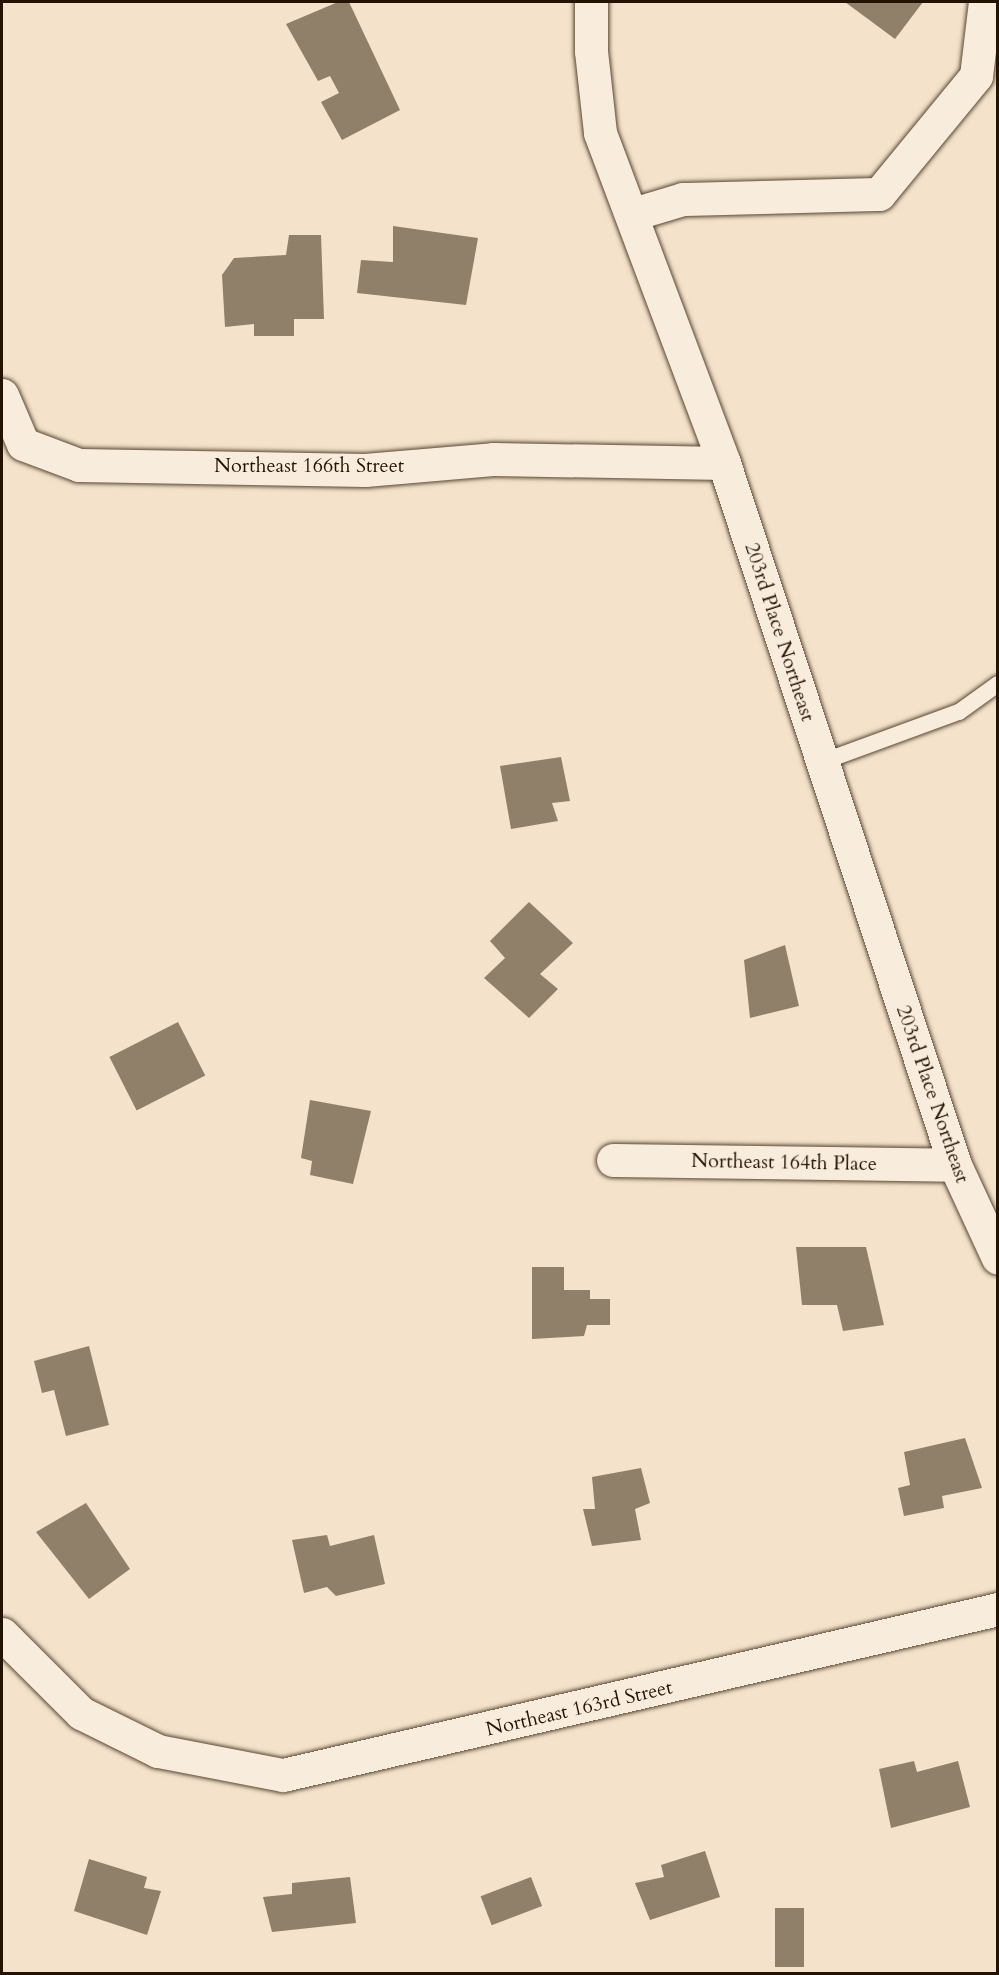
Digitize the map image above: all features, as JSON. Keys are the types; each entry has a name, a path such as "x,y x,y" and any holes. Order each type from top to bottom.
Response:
{"street":[{"name":"203rd Place Northeast","path":"591,2 591,51 600,133 633,214 724,463 955,1165 998,1258"},
{"path":"633,214 683,199 879,194 976,76 985,2"},
{"name":"Northeast 166th Street","path":"2,394 23,444 79,465 365,470 493,459 724,463"},
{"name":"Northeast 164th Place","path":"613,1160 955,1165"},
{"name":"Northeast 163rd Street","path":"2,1634 81,1713 158,1751 283,1775 998,1609"}],"lane":[{"path":"822,762 959,712 998,684"}],"building":[{"path":"338,2 349,2 400,110 342,140 321,102 339,93 330,76 318,81 286,24"},
{"path":"845,2 923,2 895,39"},
{"path":"393,226 478,238 466,305 357,293 361,260 393,262"},
{"path":"289,235 321,235 324,319 294,319 294,336 254,336 254,324 225,327 222,275 234,258 286,255"},
{"path":"561,757 570,801 552,803 558,821 511,829 500,766"},
{"path":"529,902 573,943 540,974 558,989 529,1018 484,978 505,958 490,941"},
{"path":"785,945 799,1006 750,1018 744,960"},
{"path":"178,1022 205,1075 137,1110 109,1057"},
{"path":"310,1100 371,1111 353,1184 310,1175 312,1161 301,1158"},
{"path":"796,1247 866,1247 884,1325 843,1331 837,1305 802,1305"},
{"path":"532,1267 564,1267 564,1290 590,1290 590,1299 610,1299 610,1325 587,1325 584,1336 532,1339"},
{"path":"89,1346 109,1425 66,1436 54,1390 42,1393 34,1361"},
{"path":"965,1438 982,1488 942,1496 944,1508 904,1516 898,1488 910,1485 904,1452"},
{"path":"641,1468 650,1503 635,1509 641,1540 592,1546 583,1509 595,1509 592,1477"},
{"path":"86,1503 130,1569 89,1599 36,1532"},
{"path":"327,1535 330,1546 374,1535 385,1584 336,1596 327,1587 304,1593 292,1540"},
{"path":"914,1761 917,1772 958,1761 970,1807 891,1828 879,1769"},
{"path":"705,1851 720,1897 650,1920 635,1883 664,1877 661,1865"},
{"path":"89,1859 147,1877 144,1888 161,1891 147,1935 74,1911"},
{"path":"350,1877 356,1923 272,1932 263,1897 292,1894 292,1883"},
{"path":"531,1877 542,1906 492,1925 481,1896"},
{"path":"775,1908 804,1908 804,1967 775,1967"}]}
